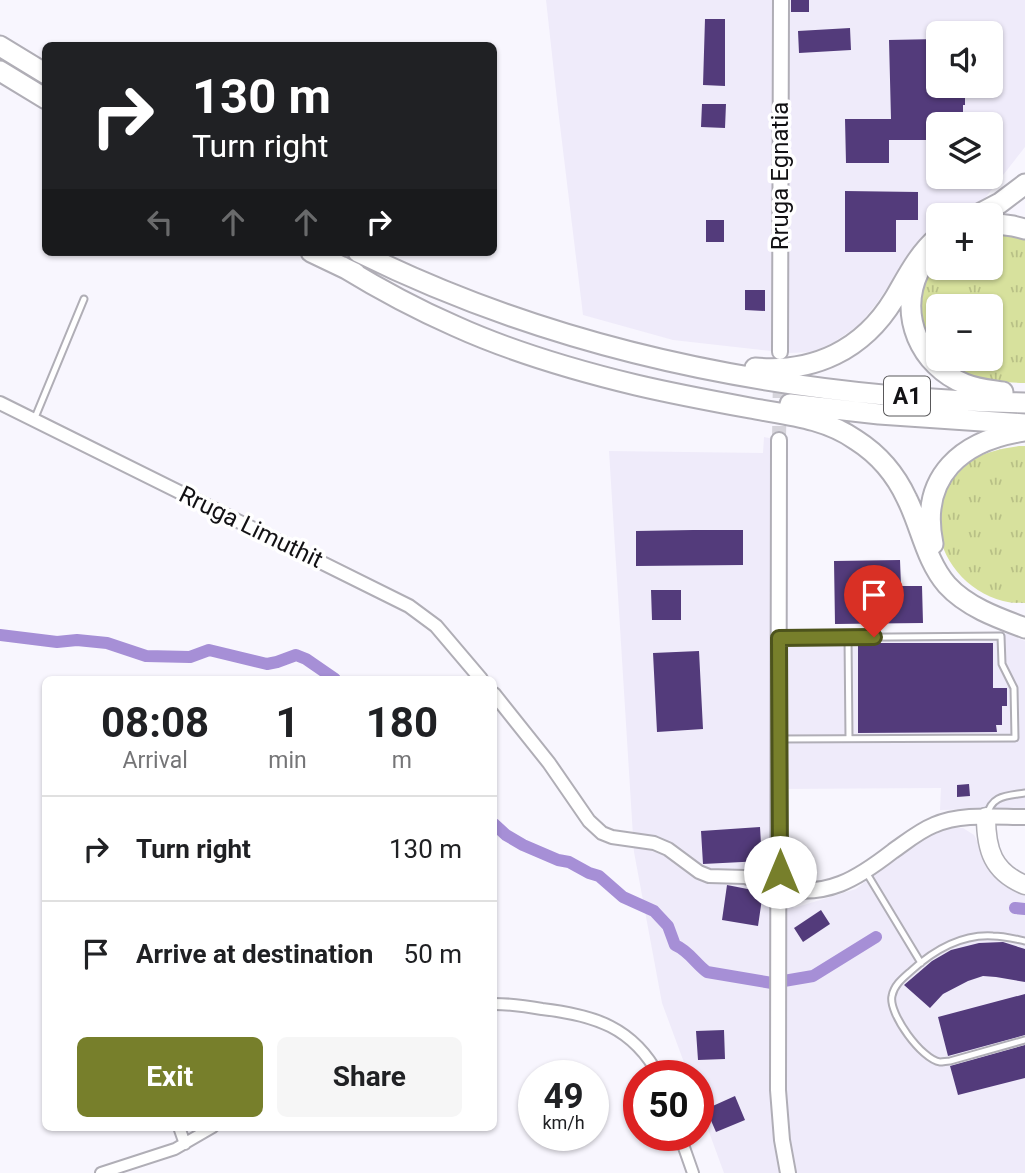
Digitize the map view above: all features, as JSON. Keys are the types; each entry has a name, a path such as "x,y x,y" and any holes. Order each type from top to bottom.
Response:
{"highway":[{"path":"0,46 42,66"},
{"path":"0,46 42,72"},
{"path":"0,71 42,97"},
{"path":"1000,203 1025,184"},
{"path":"1003,224 1025,229"},
{"path":"562,328 730,364 776,369 802,366 835,355 870,330 926,249"},
{"name":"A1","path":"320,256 426,306 525,347 564,360 764,400 879,414 1025,424"},
{"name":"A1","path":"367,256 456,295 526,315 604,346 683,365 764,380 908,396 1025,403"},
{"path":"391,256 526,315"},
{"path":"926,260 912,291 911,316 924,350 942,370 966,384 1025,394"},
{"path":"564,360 591,373 680,395 804,418 853,437 878,457 900,485 933,563 948,586 981,610 1025,628"},
{"path":"1025,431 982,442 955,459 939,482 930,511 930,527 939,560 959,588 985,605 1000,610 1025,612"},
{"path":"986,817 991,855 999,869 1025,885"}],"main road":[{"name":"Rruga Egnatia","path":"780,352 781,0"},
{"path":"779,440 779,1117 788,1173"},
{"path":"780,888 801,892 842,884 866,872 934,824 958,818 1025,817"}],"street":[{"name":"Rruga Limuthit","path":"0,403 409,606 436,626 478,676"},
{"path":"497,698 549,763 589,821 602,833 654,843 709,876 745,877 780,888"},
{"path":"497,1004 591,1017 625,1036 649,1060"},
{"path":"180,1131 185,1144"},
{"path":"101,1173 168,1152 206,1131"},
{"path":"685,1151 693,1173"}],"lane":[{"path":"34,419 83,299"},
{"path":"779,638 1001,636 1002,664 1014,688 1015,738 779,739"},
{"path":"848,637 849,738"},
{"path":"986,817 989,806 997,799 1025,793"},
{"path":"866,872 920,963"},
{"path":"1025,941 993,936 974,937 943,948 920,963 896,985 891,1004 907,1034 930,1058 939,1062 1025,1040"}],"shaded area":[{"path":"546,0 1025,0 1025,147 1003,175 1003,112 926,112 926,189 992,189 980,203 926,203 926,235 917,243 859,325 813,352 789,353 673,340 583,315"},
{"path":"764,437 779,440 779,632 1008,634 1025,641 1025,808 940,810 941,788 780,789 780,888 794,908 856,889 915,841 942,828 963,828 974,835 990,865 1025,889 1025,1173 724,1173 714,1146 714,1060 683,1060 662,1003 634,852 609,451 763,453"}],"green space":[{"path":"1003,234 1025,238 1025,383 992,381 958,371 1003,371 1003,294 926,294 926,338 922,332 920,295 925,279 1003,280"},
{"path":"1025,446 1025,603 1011,603 987,595 959,574 949,560 938,527 939,510 945,493 960,471 982,455"}],"building":[{"path":"791,0 809,0 809,12 791,12"},
{"path":"705,19 725,19 725,86 703,85"},
{"path":"850,28 851,50 799,53 798,31"},
{"path":"926,39 926,98 965,98 963,112 926,112 926,140 889,140 889,163 846,163 845,119 891,119 889,40"},
{"path":"702,104 726,104 725,128 701,127"},
{"path":"845,191 918,192 918,220 896,220 896,252 845,252"},
{"path":"706,220 724,220 724,242 706,242"},
{"path":"745,290 765,290 765,311 745,310"},
{"path":"743,530 743,565 636,566 636,531"},
{"path":"900,560 901,586 922,586 923,623 835,624 834,561"},
{"path":"651,590 681,590 681,620 652,620"},
{"path":"858,643 993,643 993,688 1007,688 1007,706 1002,706 1002,725 996,725 997,732 858,733"},
{"path":"699,651 703,729 657,732 653,653"},
{"path":"969,784 970,796 957,797 957,785"},
{"path":"760,827 762,861 703,864 701,831"},
{"path":"727,885 763,892 758,926 722,920"},
{"path":"821,910 830,924 803,942 794,928"},
{"path":"1003,942 1025,949 1025,982 983,976 943,994 930,1008 904,985 932,961 951,950 979,943"},
{"path":"1025,994 1025,1035 948,1056 938,1017"},
{"path":"724,1030 725,1059 698,1060 696,1031"},
{"path":"1025,1045 1025,1078 958,1095 950,1066"},
{"path":"735,1096 745,1120 716,1132 714,1105"}],"waterway":[{"path":"0,635 57,642 77,640 107,643 146,656 190,657 209,650 267,664 296,655 331,676"},
{"path":"497,827 523,845 599,876 623,897 654,911 668,926 675,945 707,972 772,983 813,976 876,937"},
{"path":"1015,908 1025,909"}],"tunnel":[{"path":"779,440 780,374"}],"route":[{"path":"780,872 779,638 874,637"}]}
